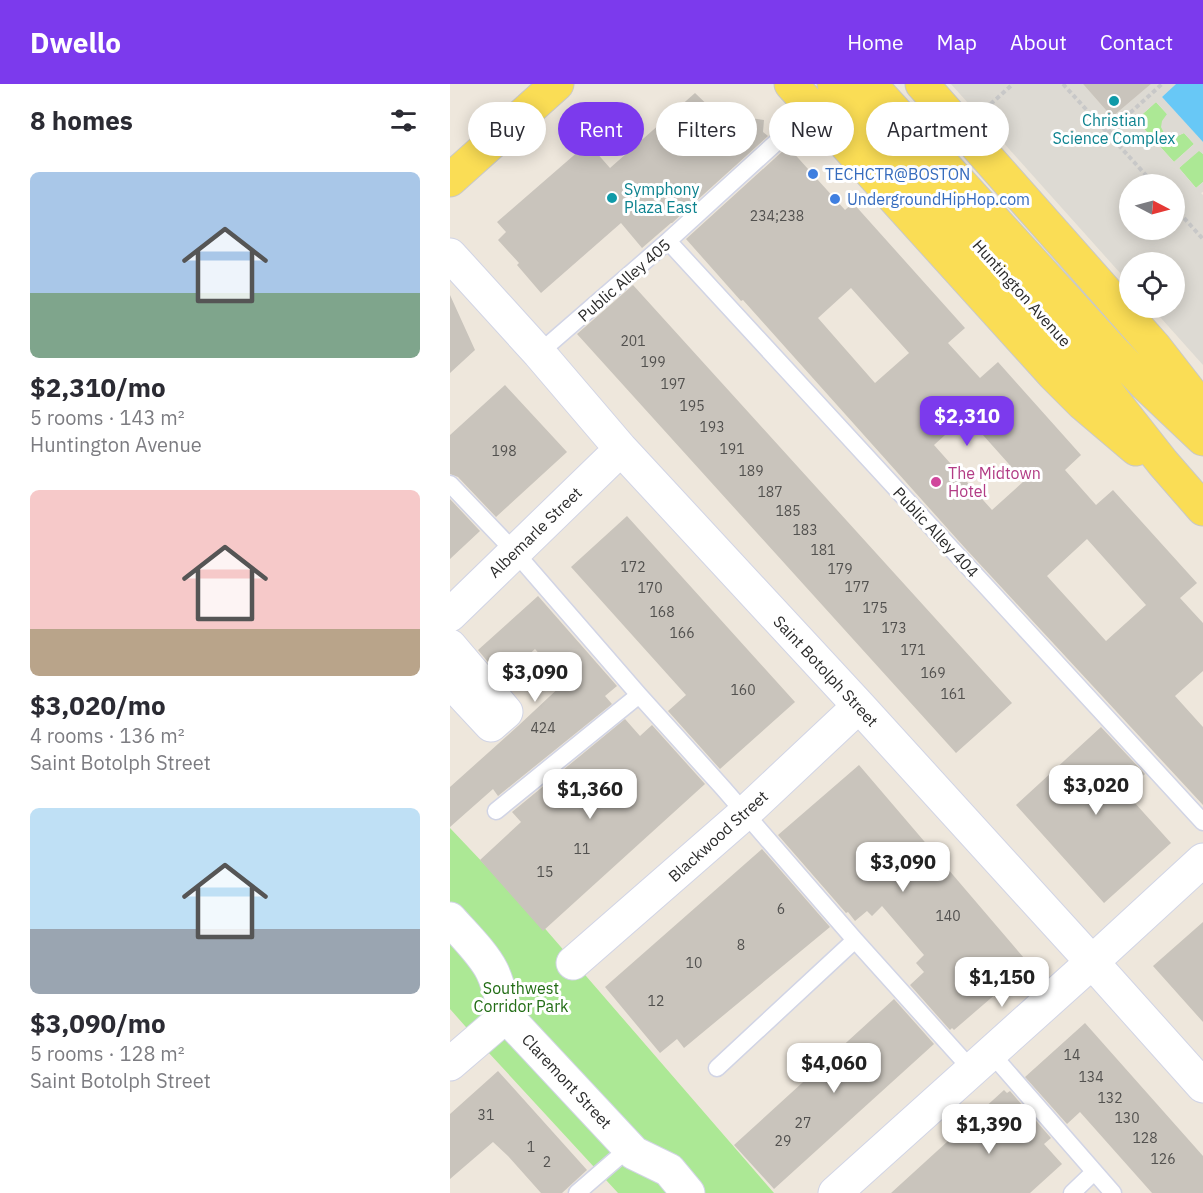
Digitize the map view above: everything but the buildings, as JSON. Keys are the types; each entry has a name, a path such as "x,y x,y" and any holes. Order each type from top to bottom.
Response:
{"main road":[{"path":"450,180 557,84"},
{"name":"Huntington Avenue","path":"791,84 824,96 1077,354 1203,509"},
{"name":"Huntington Avenue","path":"870,84 1114,352 1203,439"},
{"path":"922,84 1154,346 1203,409"}],"street":[{"name":"Saint Botolph Street","path":"450,255 539,353 621,449 859,706 1203,1086"},
{"name":"Albemarle Street","path":"450,615 621,449"},
{"path":"450,646 507,712 490,725 450,681"},
{"name":"Blackwood Street","path":"573,963 745,813 859,706"},
{"path":"835,1193 1203,860"},
{"name":"Claremont Street","path":"450,919 489,965 506,1016 634,1153 669,1170 688,1193"},
{"path":"450,1064 506,1016"}],"lane":[{"name":"Public Alley 405","path":"539,353 668,241 824,96"},
{"name":"Public Alley 404","path":"668,241 1203,822"},
{"path":"450,484 514,551 855,940 981,1061 1113,1193"},
{"path":"496,811 639,695"},
{"path":"717,1068 855,940"},
{"path":"577,1193 629,1148"},
{"path":"1072,1193 1094,1172"}],"path":[{"path":"993,102 1013,84"},
{"path":"1063,84 1145,174"},
{"path":"1108,133 1162,84"},
{"path":"1185,219 1203,239"}],"green space":[{"path":"1156,102 1167,114 1173,138 1184,133 1194,144 1174,162 1136,120"},
{"path":"1199,150 1203,154 1203,182 1196,188 1179,168"},
{"name":"Southwest Corridor Park","path":"450,828 541,924 774,1193 618,1193 488,1052 450,1009"}],"shaded area":[{"path":"951,84 1083,84 1112,117 1151,84 1176,84 1162,97 1203,142 1203,154 1199,151 1179,168 1184,174 1119,174 1119,240 1185,240 1185,175 1196,188 1203,182 1201,193 1203,195 1203,365 1161,318 1185,318 1185,252 1119,252 1119,272 1009,149 1009,102 967,102","holes":["1156,102 1167,114 1161,127 1165,135 1173,138 1184,133 1194,144 1174,162 1136,120"]}],"water":[{"path":"1176,84 1203,84 1203,142 1162,97"}],"place":[{"name":"Christian Science Complex","path":"1114,101"},
{"name":"TECHCTR@BOSTON","path":"813,174"},
{"name":"Symphony Plaza East","path":"612,198"},
{"name":"UndergroundHipHop.com","path":"835,199"},
{"name":"The Midtown Hotel","path":"936,482"}]}
